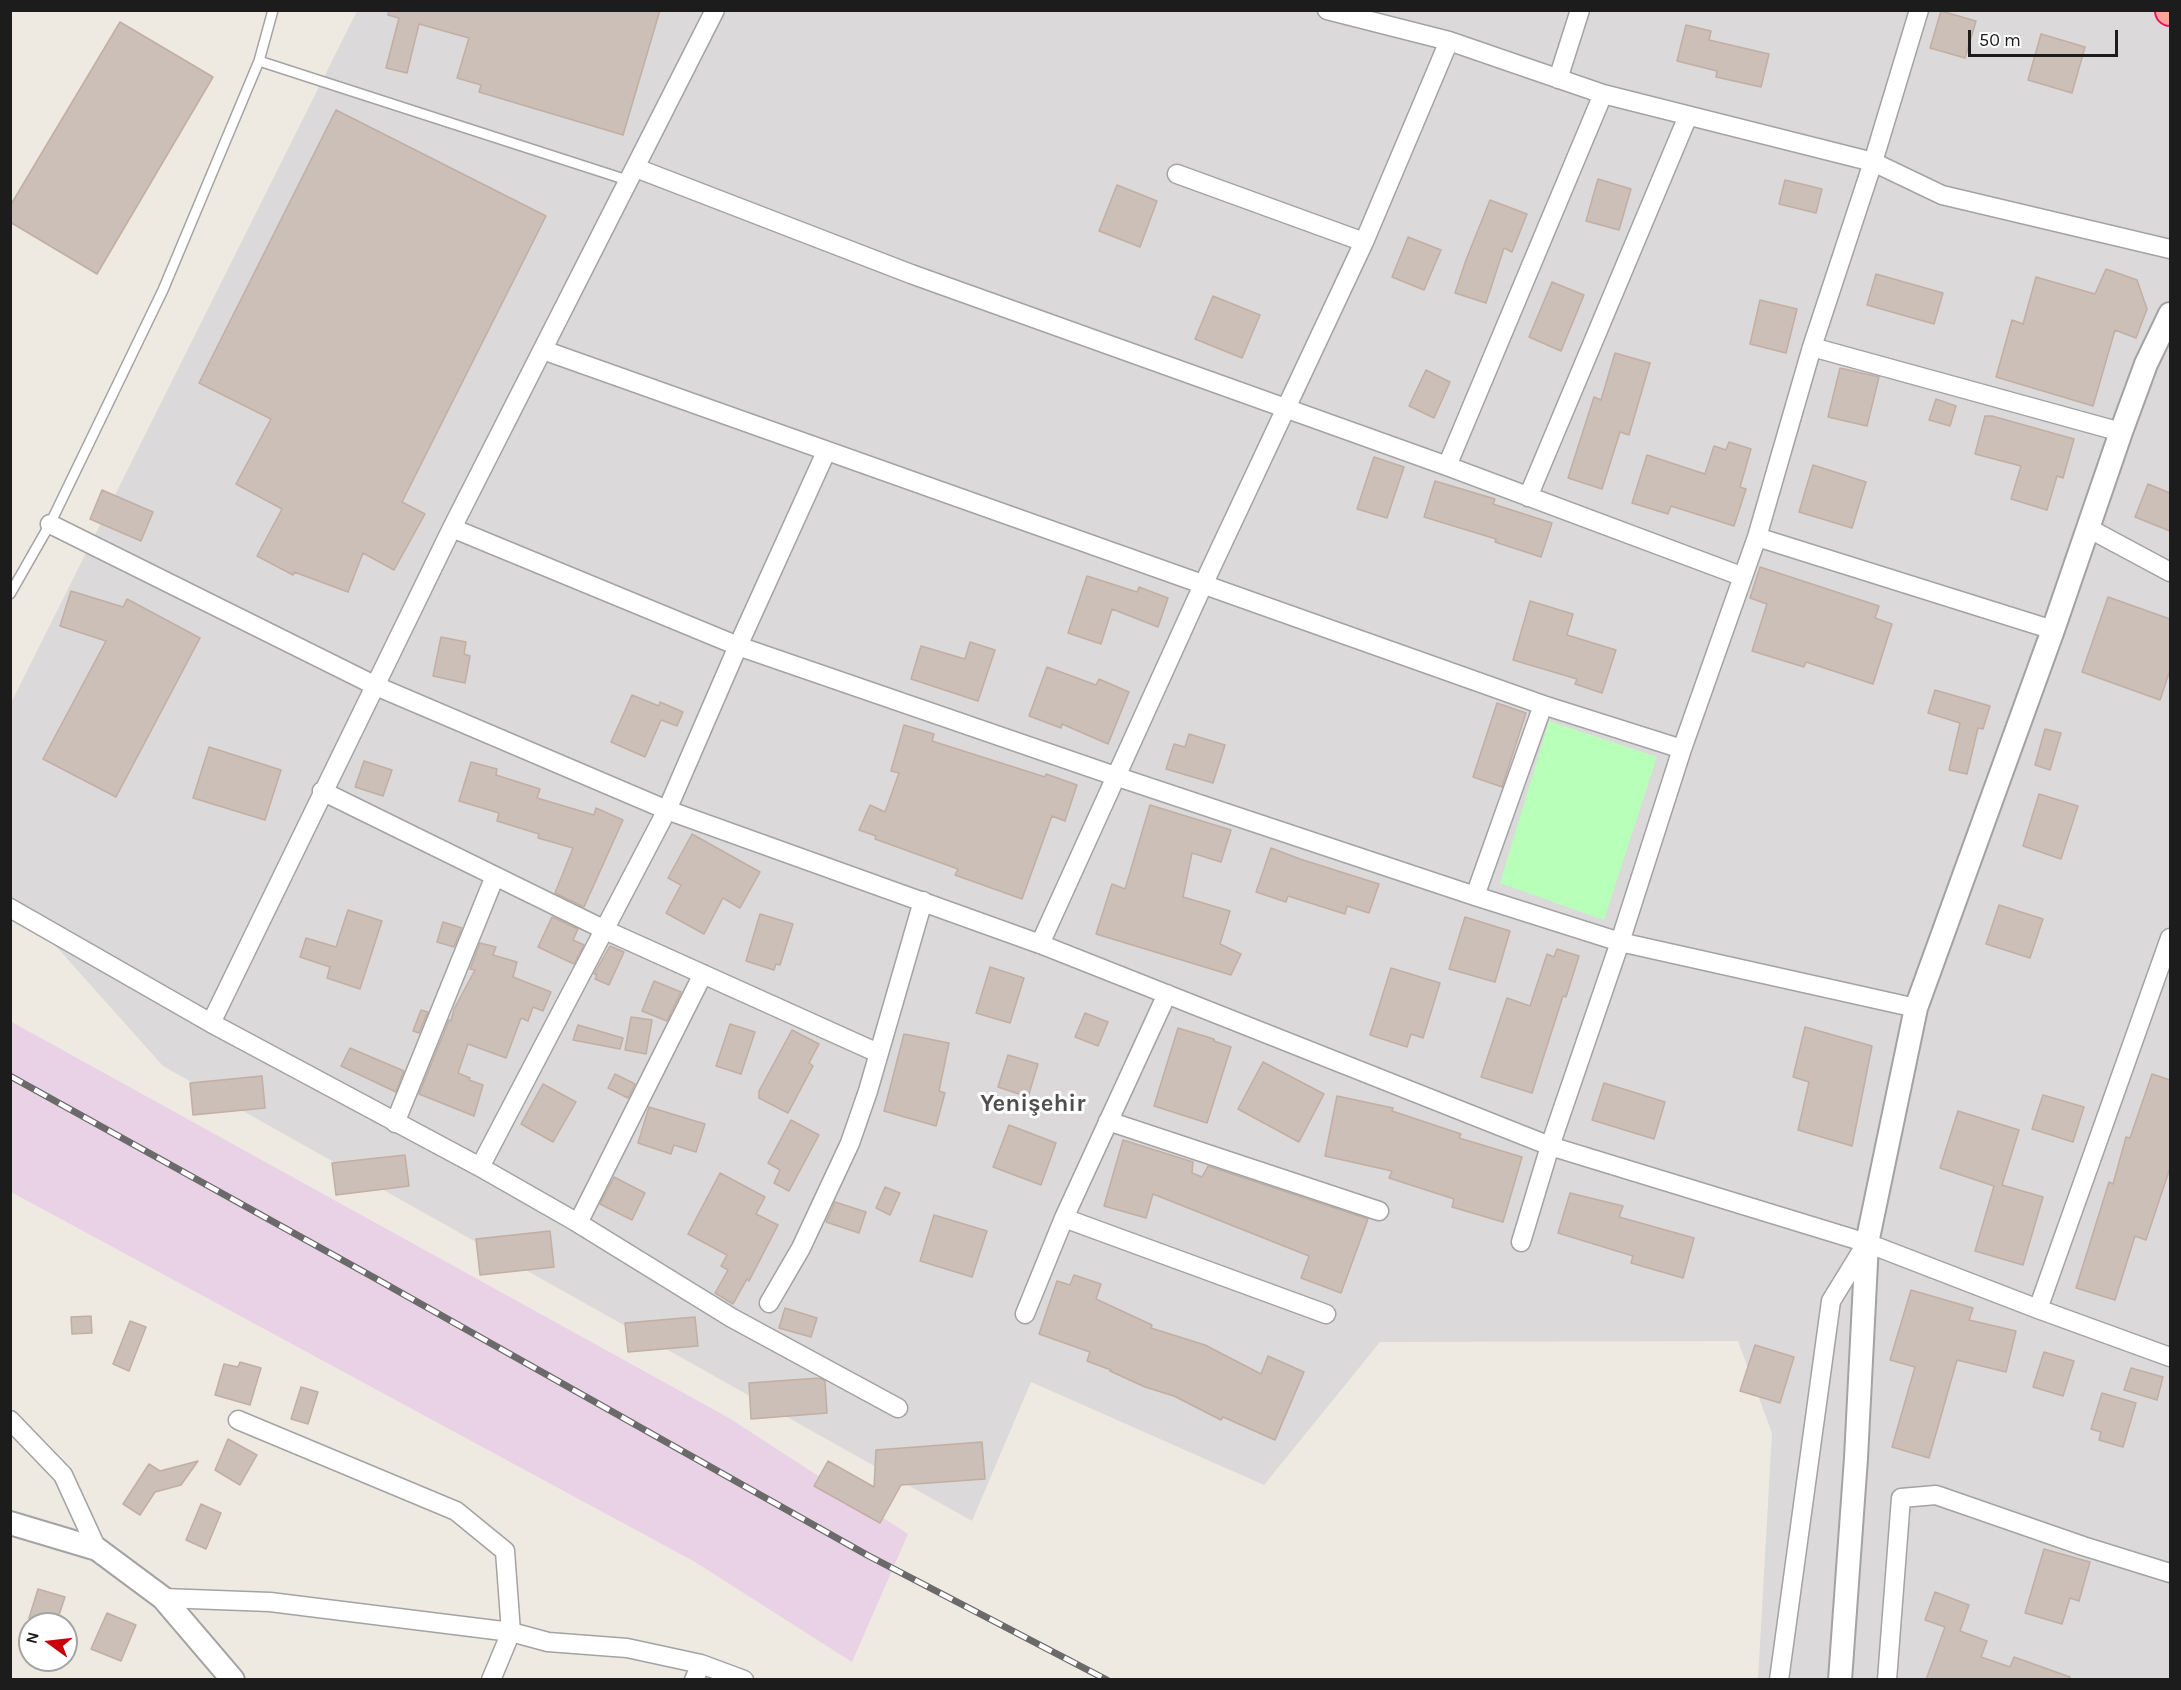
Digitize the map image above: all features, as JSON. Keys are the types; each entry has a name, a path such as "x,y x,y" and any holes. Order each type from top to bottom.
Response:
{"street":[{"path":"211,1023 452,528 715,10"},
{"path":"1327,10 1449,41 1603,94 1873,162 1942,195 2170,249"},
{"path":"1558,79 1580,10"},
{"path":"1521,1242 1550,1146 1620,942 1682,749 1741,576 1757,537 1812,347 1873,162 1919,10"},
{"path":"1040,944 1203,585 1364,242 1449,41"},
{"path":"1447,466 1603,94"},
{"path":"1528,497 1688,116"},
{"path":"633,174 1447,466 1741,576"},
{"path":"1177,174 1364,242"},
{"path":"1840,1680 1856,1458 1867,1243 1916,1008 2053,630 2121,432 2146,364 2170,314"},
{"path":"1812,347 2121,432"},
{"path":"543,350 1543,705 1682,749"},
{"path":"480,1167 667,810 826,452"},
{"path":"50,524 376,686 667,810 1040,944 1550,1146 1867,1243 2038,1310 2170,1357"},
{"path":"452,528 738,646 1115,776 1475,896 1620,942 1916,1008"},
{"path":"2088,528 2170,572"},
{"path":"1757,537 2053,630"},
{"path":"1475,896 1543,705"},
{"path":"322,791 605,930 878,1053"},
{"path":"395,1123 495,876"},
{"path":"769,1303 801,1248 850,1143 923,901"},
{"path":"10,908 211,1023 480,1167 578,1223 732,1318 898,1408"},
{"path":"2038,1310 2170,939"},
{"path":"578,1223 703,974"},
{"path":"1025,1314 1064,1218 1167,994"},
{"path":"1108,1121 1379,1211"},
{"path":"1064,1218 1326,1314"},
{"path":"1779,1680 1831,1301 1867,1243"},
{"path":"10,1420 63,1475 97,1549"},
{"path":"238,1420 456,1511 505,1551 511,1632 490,1680"},
{"path":"1887,1680 1901,1498 1936,1495 2083,1546 2170,1573"},
{"path":"10,1523 97,1549 163,1598 233,1680"},
{"path":"163,1598 270,1602 511,1632 548,1642 627,1648 698,1672 744,1680"}],"lane":[{"path":"10,594 50,524 164,290 259,61 273,10"},
{"path":"259,61 633,174"}],"shaded area":[{"path":"357,11 2170,11 2170,1679 1758,1679 1772,1433 1738,1341 1380,1342 1264,1485 1031,1382 972,1521 163,1066 11,896 10,705"},
{"path":"10,1021 729,1418 908,1534 852,1662 695,1562 11,1192"}],"green space":[{"path":"1549,721 1657,757 1604,920 1500,883"}],"building":[{"path":"389,10 660,10 623,135 479,92 481,85 457,78 469,38 419,24 407,73 386,68 399,18 388,15"},
{"path":"1941,11 1976,21 1965,58 1930,48"},
{"path":"120,22 213,77 97,274 10,222 10,206"},
{"path":"1686,25 1711,31 1709,40 1769,54 1761,87 1716,77 1717,71 1677,61"},
{"path":"2041,34 2085,47 2072,93 2028,80"},
{"path":"336,110 546,216 402,502 425,514 394,570 363,553 348,592 294,572 293,575 257,556 282,509 236,484 271,419 199,383"},
{"path":"1598,179 1631,189 1619,230 1586,221"},
{"path":"1785,180 1822,189 1816,213 1779,204"},
{"path":"1117,185 1157,201 1140,247 1099,231"},
{"path":"1490,200 1527,214 1512,252 1504,248 1486,303 1455,293"},
{"path":"1408,237 1441,250 1424,290 1392,277"},
{"path":"2106,269 2137,280 2147,309 2136,338 2115,330 2093,406 1996,377 2012,320 2023,324 2036,277 2095,294"},
{"path":"1876,274 1943,293 1934,324 1867,305"},
{"path":"1552,282 1584,295 1561,351 1529,337"},
{"path":"1213,296 1260,315 1242,358 1195,339"},
{"path":"1760,300 1797,309 1786,353 1750,344"},
{"path":"1615,353 1650,363 1629,435 1620,432 1602,489 1568,478 1594,397 1601,400"},
{"path":"1840,368 1879,377 1867,426 1828,417"},
{"path":"1426,370 1450,382 1434,418 1409,406"},
{"path":"1936,399 1956,406 1950,426 1929,420"},
{"path":"1985,416 2074,439 2063,478 2057,476 2047,510 2011,499 2021,466 1975,454"},
{"path":"1729,442 1751,449 1740,487 1746,489 1734,526 1671,506 1668,514 1632,503 1647,455 1705,474 1714,446 1726,450"},
{"path":"1374,457 1404,467 1387,518 1357,509"},
{"path":"1813,465 1866,482 1852,528 1799,512"},
{"path":"1435,481 1495,499 1493,504 1552,523 1541,557 1495,542 1496,539 1424,517"},
{"path":"2148,484 2170,493 2170,531 2135,517"},
{"path":"102,490 153,512 141,541 90,519"},
{"path":"1760,567 1879,606 1875,618 1892,624 1873,684 1806,662 1804,667 1752,651 1767,604 1750,598"},
{"path":"1087,576 1137,592 1139,587 1168,598 1158,627 1112,609 1101,644 1068,633"},
{"path":"71,591 123,607 127,599 200,638 116,797 43,759 106,641 60,626"},
{"path":"2108,597 2170,619 2170,670 2160,700 2082,672"},
{"path":"1530,601 1573,614 1567,635 1616,650 1602,693 1575,684 1577,679 1513,660"},
{"path":"441,637 466,642 464,654 470,656 465,683 433,676"},
{"path":"970,642 995,650 978,701 911,679 921,646 965,659"},
{"path":"1047,667 1096,685 1099,679 1129,692 1108,744 1062,724 1061,728 1029,716"},
{"path":"1935,690 1990,706 1983,729 1978,728 1967,774 1949,770 1960,723 1928,713"},
{"path":"632,695 659,706 660,702 683,712 677,726 661,720 645,757 611,742"},
{"path":"1497,703 1526,713 1502,787 1473,777"},
{"path":"904,725 934,734 932,741 1077,785 1065,821 1052,816 1022,899 955,875 958,869 875,839 876,836 859,830 870,805 885,812 899,773 891,771"},
{"path":"2045,729 2061,733 2050,770 2035,765"},
{"path":"1189,734 1225,745 1213,783 1166,769 1174,744 1185,747"},
{"path":"209,747 281,770 265,820 193,798"},
{"path":"364,761 392,770 383,796 355,787"},
{"path":"471,762 497,769 496,775 540,789 537,798 594,815 596,808 623,820 584,907 555,893 573,848 538,838 539,834 497,821 499,813 459,801"},
{"path":"2039,794 2078,806 2061,859 2023,846"},
{"path":"1150,805 1231,830 1221,862 1192,853 1183,897 1230,911 1220,944 1241,954 1231,975 1096,934 1112,884 1125,889"},
{"path":"692,834 760,872 740,908 723,898 704,934 666,913 681,885 668,878"},
{"path":"1271,848 1379,884 1369,913 1347,906 1345,914 1288,896 1286,902 1256,892"},
{"path":"1999,905 2043,919 2030,958 1986,944"},
{"path":"348,910 382,921 360,989 327,978 330,967 300,957 306,938 336,947"},
{"path":"760,914 793,924 780,965 776,964 774,970 746,961"},
{"path":"552,917 578,929 573,940 584,945 574,964 538,947"},
{"path":"1465,917 1510,931 1495,982 1449,969"},
{"path":"443,922 462,928 454,947 437,942"},
{"path":"480,943 496,947 493,955 517,962 513,977 551,992 543,1011 533,1007 528,1021 521,1018 506,1058 468,1044 458,1073 483,1085 474,1116 419,1094 449,1020 451,1021 454,1009 475,970 470,969"},
{"path":"610,946 624,952 609,985 595,979 597,975 594,974"},
{"path":"1557,949 1579,956 1566,997 1563,996 1532,1093 1481,1077 1507,998 1530,1006 1547,954 1554,957"},
{"path":"990,967 1024,978 1010,1023 976,1013"},
{"path":"1391,968 1440,983 1423,1038 1411,1034 1407,1047 1370,1035"},
{"path":"654,981 681,992 667,1021 642,1011"},
{"path":"421,1010 428,1012 419,1033 413,1031"},
{"path":"1085,1013 1108,1022 1098,1046 1075,1037"},
{"path":"631,1017 652,1020 646,1054 625,1050"},
{"path":"730,1024 755,1032 741,1074 716,1066"},
{"path":"578,1025 623,1038 620,1049 573,1040"},
{"path":"1805,1027 1872,1046 1852,1146 1798,1130 1809,1082 1793,1077"},
{"path":"1178,1028 1231,1047 1207,1123 1154,1106"},
{"path":"792,1030 819,1044 809,1063 813,1066 788,1113 759,1098 759,1091"},
{"path":"904,1034 949,1043 939,1091 945,1093 936,1126 884,1111"},
{"path":"350,1048 404,1071 396,1092 341,1066"},
{"path":"1008,1055 1038,1064 1028,1097 998,1087"},
{"path":"1263,1062 1324,1094 1299,1142 1238,1109"},
{"path":"615,1074 635,1084 628,1098 608,1088"},
{"path":"2152,1074 2170,1080 2170,1168 2146,1240 2135,1236 2115,1300 2076,1288 2109,1182 2113,1184 2126,1137 2130,1138"},
{"path":"262,1076 265,1108 193,1115 190,1083"},
{"path":"1604,1083 1665,1102 1654,1139 1592,1120"},
{"path":"543,1084 576,1102 553,1142 521,1124"},
{"path":"2043,1095 2084,1107 2073,1142 2032,1129"},
{"path":"1337,1096 1393,1108 1392,1111 1461,1134 1459,1138 1522,1157 1503,1222 1452,1207 1454,1199 1389,1178 1392,1171 1325,1156"},
{"path":"649,1107 705,1124 696,1152 674,1145 671,1154 638,1143"},
{"path":"1958,1111 2019,1130 2002,1185 2043,1197 2023,1265 1975,1251 1994,1186 1940,1168"},
{"path":"791,1120 819,1135 789,1191 774,1183 780,1170 768,1163"},
{"path":"1009,1125 1056,1143 1041,1185 993,1167"},
{"path":"1123,1140 1193,1162 1192,1173 1202,1177 1208,1166 1368,1219 1341,1293 1301,1278 1309,1256 1153,1194 1146,1218 1104,1206"},
{"path":"405,1155 409,1186 336,1195 332,1163"},
{"path":"720,1173 765,1197 756,1214 778,1225 749,1281 747,1279 733,1304 715,1293 728,1270 721,1266 727,1255 688,1234"},
{"path":"614,1177 645,1193 632,1220 600,1204"},
{"path":"885,1187 900,1193 890,1215 876,1208"},
{"path":"1570,1193 1623,1206 1619,1217 1694,1238 1683,1278 1631,1263 1633,1256 1558,1233"},
{"path":"835,1202 866,1212 859,1233 826,1222"},
{"path":"934,1215 987,1231 972,1277 920,1261"},
{"path":"550,1231 554,1267 480,1275 476,1239"},
{"path":"1074,1275 1101,1284 1096,1299 1152,1325 1151,1328 1205,1345 1261,1374 1268,1356 1304,1372 1275,1440 1223,1417 1221,1420 1174,1396 1145,1387 1087,1361 1090,1352 1039,1334 1057,1281 1070,1285"},
{"path":"1911,1290 1973,1308 1969,1320 2016,1331 2006,1372 1957,1360 1929,1458 1892,1447 1915,1367 1890,1360"},
{"path":"785,1308 817,1318 811,1337 779,1328"},
{"path":"91,1316 92,1333 72,1334 71,1317"},
{"path":"695,1317 698,1346 628,1352 625,1323"},
{"path":"130,1321 146,1327 129,1371 113,1364"},
{"path":"1755,1345 1794,1357 1780,1403 1740,1391"},
{"path":"2044,1352 2074,1361 2063,1396 2033,1387"},
{"path":"240,1362 261,1368 250,1405 215,1395 224,1364 238,1367"},
{"path":"2131,1368 2163,1377 2157,1400 2124,1390"},
{"path":"820,1378 825,1381 827,1413 751,1419 749,1383"},
{"path":"301,1387 318,1392 308,1424 291,1419"},
{"path":"2102,1393 2136,1403 2123,1447 2099,1440 2101,1432 2091,1429"},
{"path":"228,1439 257,1455 240,1485 215,1470"},
{"path":"982,1442 985,1479 901,1485 880,1523 814,1486 828,1461 874,1487 876,1450"},
{"path":"198,1461 181,1485 155,1492 140,1515 123,1504 149,1464 160,1471"},
{"path":"201,1504 221,1513 206,1549 186,1540"},
{"path":"2044,1549 2090,1562 2079,1601 2070,1598 2062,1624 2025,1613"},
{"path":"38,1589 65,1597 60,1612 31,1612"},
{"path":"1935,1592 1969,1605 1960,1631 1987,1641 1981,1657 2010,1667 2014,1657 2070,1677 2070,1680 1926,1680 1945,1627 1925,1620"},
{"path":"107,1613 136,1625 121,1661 91,1649"}],"railway":[{"path":"10,1076 867,1555 1107,1680"}],"district":[{"name":"Yenişehir","path":"1033,1104"}]}
